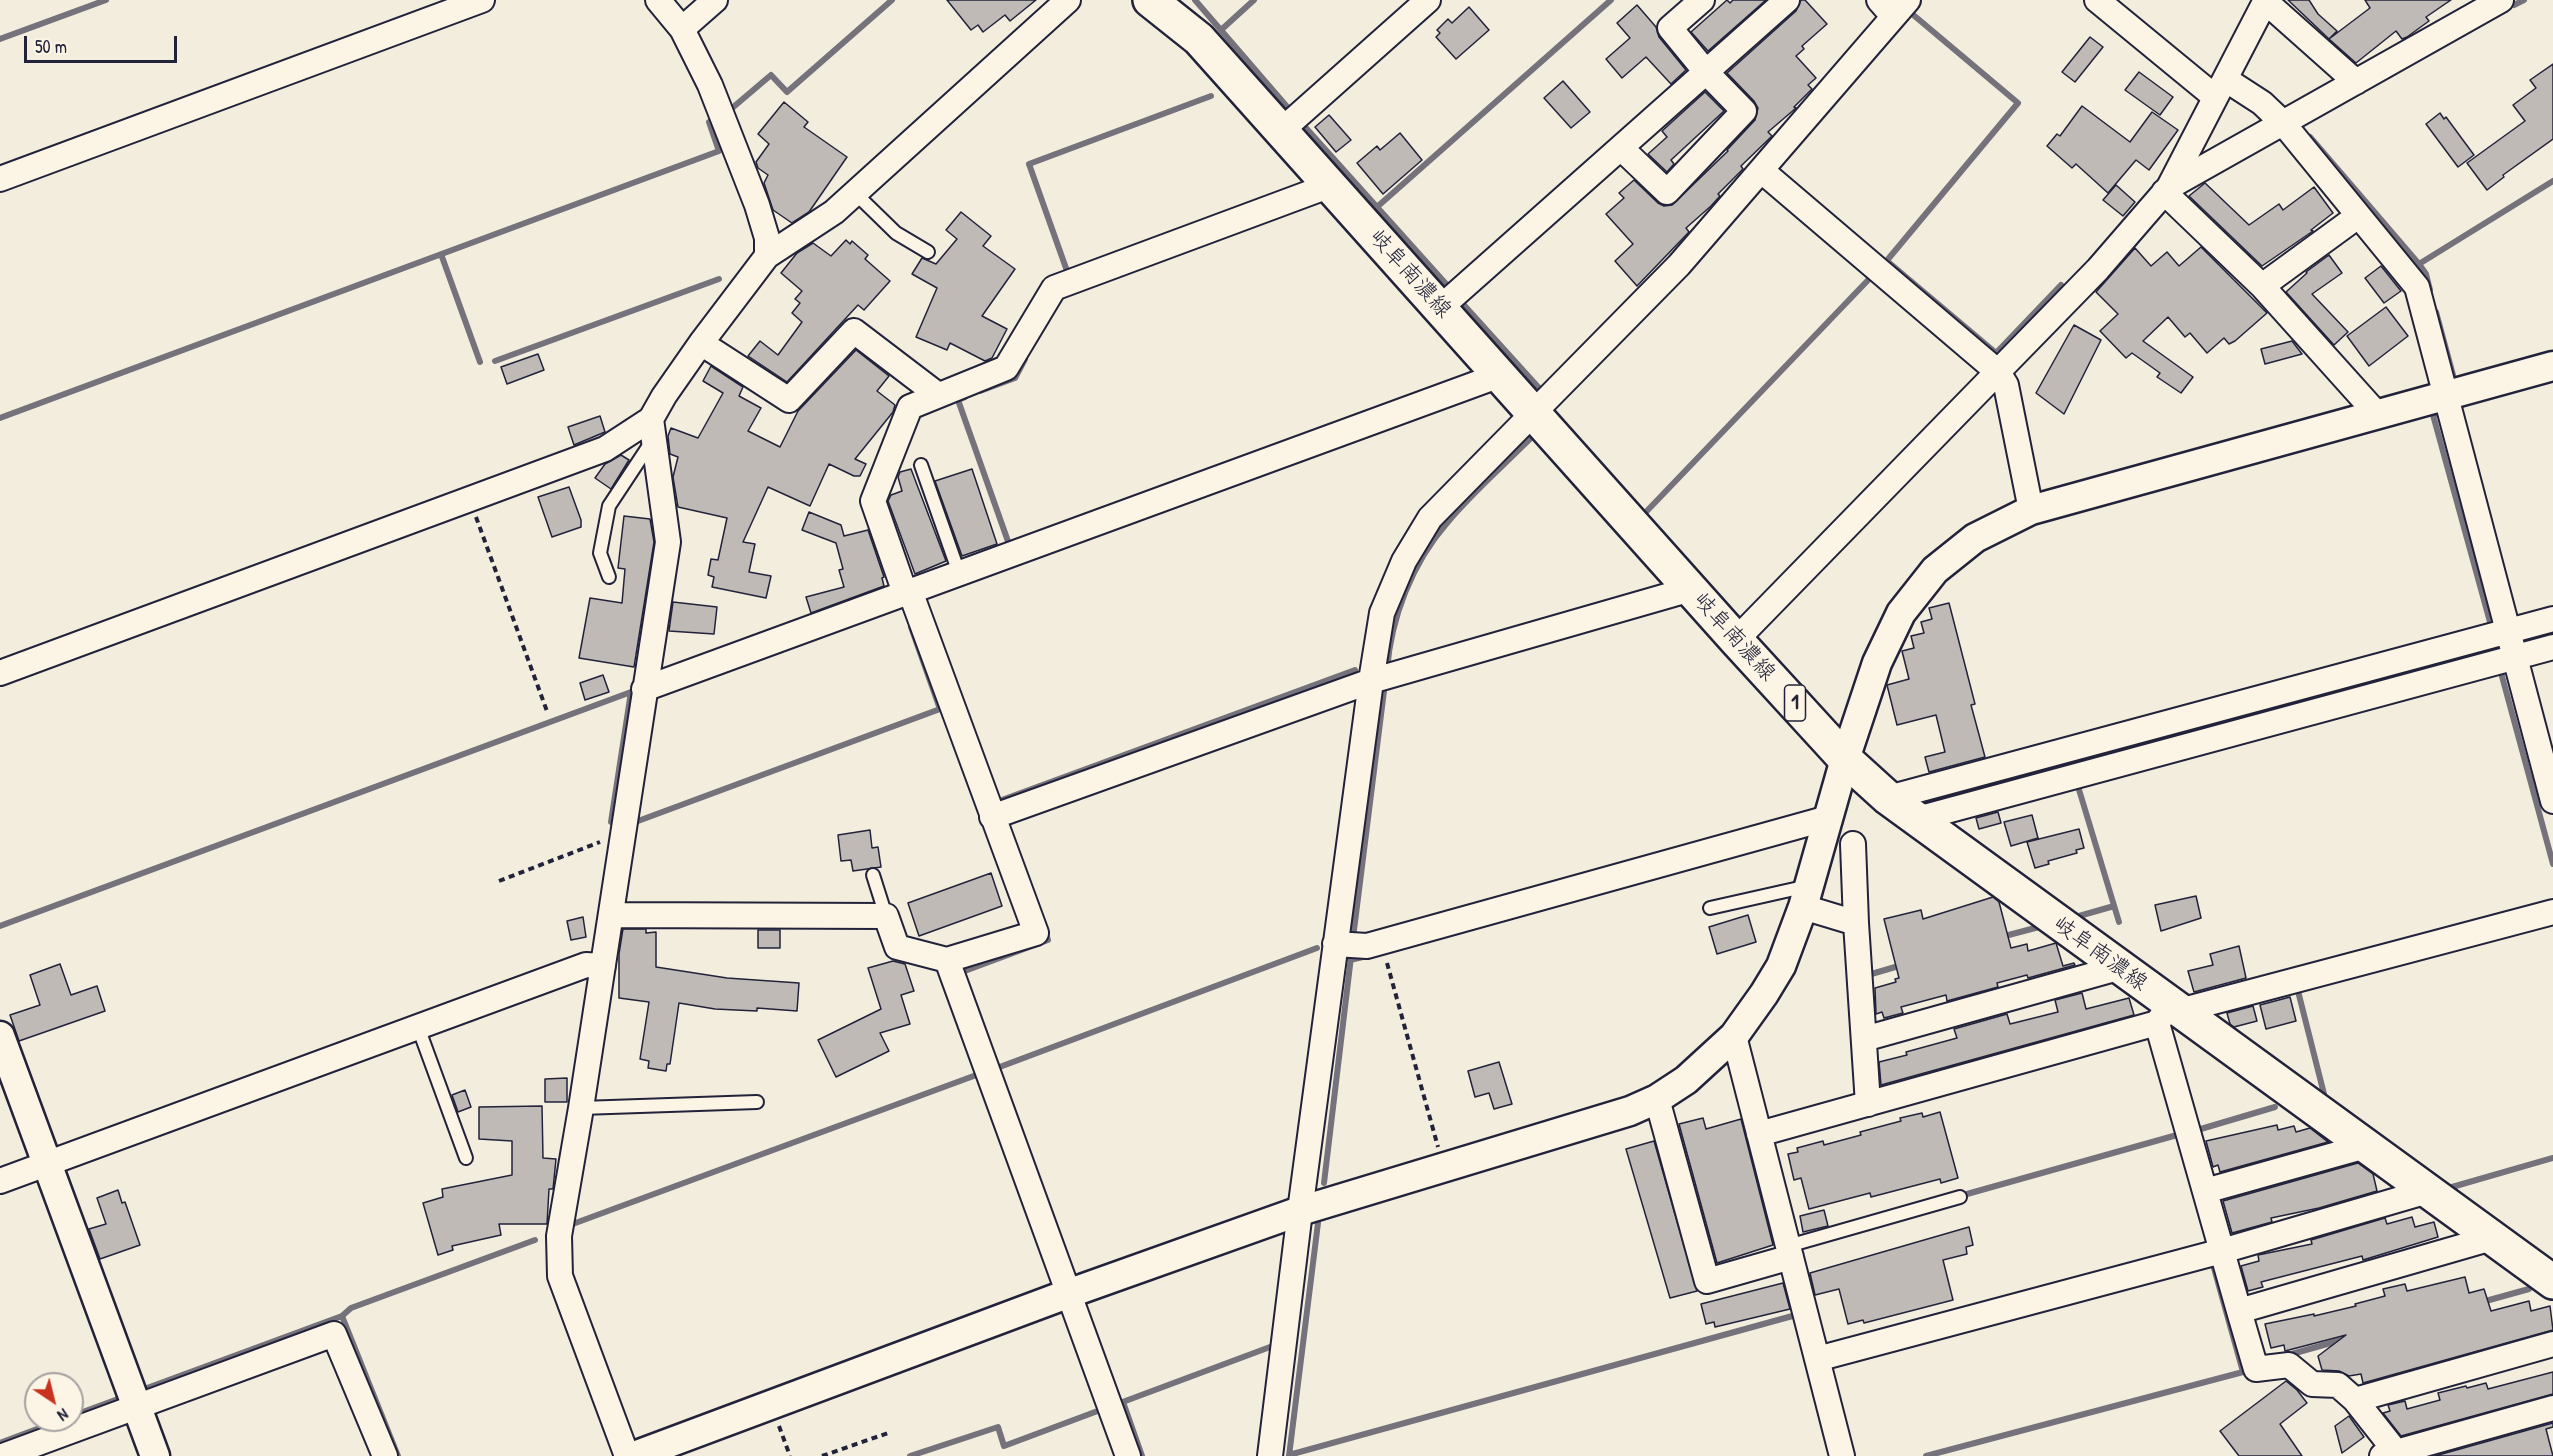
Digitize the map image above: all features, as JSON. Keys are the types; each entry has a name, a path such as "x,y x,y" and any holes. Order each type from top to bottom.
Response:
{"main road":[{"name":"岐阜南濃線","path":"1150,0 1199,39 1845,759 1888,798 2118,968 2169,1013 2366,1146 2553,1282"}],"street":[{"path":"0,179 482,0"},
{"path":"658,0 682,29 710,85 758,205 767,238 767,256"},
{"path":"682,29 715,0"},
{"path":"627,1456 561,1276 559,1236 581,1108 668,542 653,428 664,396 701,342 767,256 834,212 1068,0"},
{"path":"1282,130 1428,0"},
{"path":"1621,147 1667,192 1744,111 1706,72 1670,28 1701,0"},
{"path":"1440,308 1787,0"},
{"path":"2097,0 2220,88 2262,103 2283,123 2417,287 2553,801"},
{"path":"2167,189 2501,0"},
{"path":"1737,640 2098,269 2167,189 2266,1 2356,82"},
{"path":"1270,1456 1300,1211 1371,681 1382,614 1404,561 1430,518 1679,265 1762,171 1893,5"},
{"path":"1762,171 1998,372 2006,386 2031,510"},
{"path":"611,915 886,916 897,947 947,960 1036,933 873,501 910,407 1006,368 1054,288 1331,185"},
{"path":"2167,189 2262,286 2377,414"},
{"path":"2262,286 2358,216"},
{"path":"701,342 789,400 854,332 938,395"},
{"path":"634,1456 1070,1293 1300,1211 1597,1123 1657,1099 1686,1080 1734,1036 1781,966 1807,896 1845,759 1877,663 1901,613 1935,570 1975,538 2031,510 2553,366"},
{"path":"644,689 1500,375"},
{"path":"0,673 470,501 653,428"},
{"path":"992,817 1371,681 1691,590"},
{"path":"1917,819 2511,644 2553,619"},
{"path":"1888,798 2511,644 2553,647"},
{"path":"1335,944 1367,946 1828,818"},
{"path":"1853,843 1868,1104"},
{"path":"1807,896 1856,923"},
{"path":"1759,1134 1868,1104 2169,1013 2553,912"},
{"path":"947,960 1128,1456"},
{"path":"0,1181 586,965 603,966"},
{"path":"1864,1039 2118,968"},
{"path":"2169,1013 2205,1191 2256,1369 2289,1365 2312,1384 2338,1385 2355,1400 2389,1454 2553,1408"},
{"path":"0,1036 155,1456"},
{"path":"1734,1036 1842,1456"},
{"path":"1657,1099 1707,1281 1789,1251"},
{"path":"2205,1191 2366,1146"},
{"path":"1817,1359 2222,1251 2428,1191"},
{"path":"2240,1311 2492,1238"},
{"path":"3,1456 134,1399 334,1334 385,1456"},
{"path":"2355,1400 2553,1344"}],"lane":[{"path":"855,193 896,233 928,252"},
{"path":"609,577 600,553 609,507 653,428"},
{"path":"921,465 959,573"},
{"path":"873,875 886,916"},
{"path":"1710,908 1807,896"},
{"path":"418,1027 466,1158"},
{"path":"581,1108 758,1102"},
{"path":"1789,1251 1960,1197"}],"path":[{"path":"470,501 548,714"},
{"path":"499,881 623,833"},
{"path":"1386,958 1443,1168"},
{"path":"771,1405 790,1456"},
{"path":"822,1456 888,1432"}],"building":[{"path":"947,0 1036,0 1010,21 1005,15 983,32 978,25 971,30"},
{"path":"1727,0 1730,3 1733,0 1766,0 1708,51 1691,32"},
{"path":"1801,0 1805,0 1827,24 1802,46 1804,49 1796,56 1816,78 1808,85 1812,89 1794,107 1796,108 1768,132 1772,136 1741,166 1743,169 1718,194 1720,196 1686,228 1689,232 1637,286 1615,261 1633,244 1606,214 1624,198 1619,193 1634,180 1658,203 1664,206 1672,205 1728,151 1755,120 1758,108 1727,73 1796,11"},
{"path":"2288,0 2309,0 2318,14 2337,31 2329,39"},
{"path":"2365,0 2451,0 2426,17 2429,21 2407,37 2402,39 2396,31 2356,63 2329,39 2370,8"},
{"path":"1637,5 1656,27 1659,37 1686,70 1671,84 1646,57 1622,78 1606,59 1630,38 1617,23"},
{"path":"1469,7 1489,30 1456,59 1436,37 1440,33 1437,30 1448,19 1452,23"},
{"path":"2090,37 2103,47 2075,82 2062,72"},
{"path":"2553,64 2553,139 2503,175 2504,177 2487,190 2467,163 2525,121 2513,105 2536,88 2530,80"},
{"path":"2139,72 2173,97 2160,115 2125,90"},
{"path":"1563,81 1590,112 1571,128 1544,98"},
{"path":"1705,92 1724,111 1671,160 1674,164 1667,172 1648,154 1667,137 1662,131"},
{"path":"784,102 808,122 804,127 847,157 809,212 792,223 773,210 764,183 768,175 758,168 756,162 769,144 758,134"},
{"path":"2082,106 2130,142 2152,112 2178,130 2149,170 2136,160 2108,193 2076,164 2072,168 2047,146 2057,134 2060,136"},
{"path":"2440,113 2444,119 2446,117 2474,155 2458,167 2426,124"},
{"path":"1329,115 1351,140 1336,152 1315,127"},
{"path":"1400,133 1422,160 1383,194 1357,163 1377,146 1380,150"},
{"path":"2205,183 2249,225 2279,204 2283,210 2314,187 2333,213 2311,230 2313,231 2262,266 2189,196"},
{"path":"2116,185 2135,202 2123,216 2103,200"},
{"path":"961,212 991,236 983,246 1015,269 982,316 1007,329 992,358 985,361 950,343 947,350 916,337 937,288 912,274 922,258 936,264 957,239 946,230"},
{"path":"846,240 850,244 852,241 868,255 865,259 890,281 864,310 858,305 787,382 748,356 760,341 778,355 802,322 792,313 800,303 795,299 802,291 781,273 797,253 813,243 831,256"},
{"path":"2201,247 2267,313 2235,341 2229,344 2224,338 2207,353 2190,333 2185,337 2168,317 2143,341 2193,377 2181,393 2157,377 2160,373 2132,353 2126,358 2100,331 2118,314 2096,292 2135,248 2151,266 2167,252 2179,266"},
{"path":"2329,255 2342,273 2312,294 2348,332 2334,345 2286,292 2306,272"},
{"path":"2381,266 2401,291 2384,303 2365,278"},
{"path":"2386,307 2408,336 2369,366 2347,336"},
{"path":"2074,325 2101,340 2064,414 2036,393"},
{"path":"2292,341 2302,354 2265,364 2261,349"},
{"path":"856,350 889,376 877,391 895,405 893,412 855,459 866,464 860,476 854,476 829,464 810,506 768,487 743,542 755,544 749,572 771,576 766,598 712,587 714,577 708,575 711,559 718,560 727,518 678,507 673,477 678,457 670,454 668,436 671,428 698,438 723,393 703,381 711,366 743,387 739,396 761,408 748,431 780,447 798,411"},
{"path":"538,354 544,370 507,384 501,367"},
{"path":"600,416 605,432 574,445 568,427"},
{"path":"621,455 629,460 611,489 595,478 605,464"},
{"path":"911,469 946,561 915,574 888,501 891,495 902,491 898,477 900,472"},
{"path":"972,469 997,544 962,556 935,481"},
{"path":"569,487 581,520 581,527 552,537 538,497"},
{"path":"809,512 841,525 844,536 868,530 884,577 882,578 884,586 811,613 806,597 844,587 839,570 843,569 836,543 802,530"},
{"path":"624,516 650,519 654,542 634,667 579,658 590,598 622,603 625,569 618,568"},
{"path":"673,602 717,607 714,634 669,631"},
{"path":"1949,603 1975,704 1971,705 1985,757 1929,772 1925,757 1945,752 1936,715 1897,725 1887,685 1909,679 1902,651 1914,648 1911,636 1924,633 1921,622 1932,619 1929,608"},
{"path":"603,675 609,692 585,700 580,683"},
{"path":"1998,812 2001,823 1979,829 1976,818"},
{"path":"2032,815 2038,838 2011,846 2004,822"},
{"path":"2079,829 2084,848 2076,850 2077,853 2048,861 2049,864 2035,868 2027,842"},
{"path":"870,830 872,848 878,847 881,867 853,871 851,860 841,861 838,835"},
{"path":"991,873 1002,906 919,936 908,903"},
{"path":"2196,896 2201,918 2161,931 2155,905"},
{"path":"1993,897 1999,902 2011,948 2027,944 2028,951 2056,943 2063,966 2074,963 2075,965 2028,978 2027,975 1997,983 1998,987 1947,1001 1946,995 1901,1007 1903,1013 1884,1018 1882,1012 1876,1014 1875,988 1896,982 1895,979 1899,978 1884,919 1921,910 1923,919"},
{"path":"1748,915 1756,942 1717,954 1709,927"},
{"path":"583,917 586,937 571,940 567,921"},
{"path":"623,929 646,929 646,933 656,932 656,967 727,978 799,983 797,1011 757,1008 757,1011 715,1009 679,1003 670,1064 667,1064 666,1071 648,1068 649,1061 640,1059 649,1002 619,998 619,954"},
{"path":"758,930 780,930 780,948 758,948"},
{"path":"2239,946 2246,978 2194,992 2188,971 2213,965 2210,954"},
{"path":"893,961 905,964 914,991 901,995 910,1024 880,1033 889,1051 836,1077 818,1040 881,1009 868,968"},
{"path":"60,964 71,995 97,986 105,1011 19,1041 10,1015 40,1005 30,975"},
{"path":"2082,993 2086,1009 2129,998 2134,1015 1881,1085 1879,1062 1957,1038 1954,1029 2007,1014 2010,1024 2058,1012 2055,1000"},
{"path":"2290,997 2296,1021 2266,1029 2260,1005"},
{"path":"2253,1006 2257,1021 2234,1027 2230,1024 2227,1013"},
{"path":"1499,1062 1512,1104 1494,1109 1489,1093 1475,1097 1468,1071"},
{"path":"567,1078 567,1102 545,1102 545,1079"},
{"path":"465,1090 471,1107 458,1112 452,1095"},
{"path":"542,1106 543,1158 556,1159 553,1189 549,1189 547,1224 499,1224 501,1235 452,1246 453,1250 438,1255 423,1203 443,1197 442,1189 512,1175 512,1141 479,1139 479,1107"},
{"path":"1940,1112 1958,1178 1941,1183 1940,1179 1871,1197 1870,1193 1809,1209 1801,1178 1794,1180 1788,1154 1798,1152 1797,1148 1823,1141 1824,1145 1861,1135 1860,1132 1901,1121 1900,1118 1922,1113 1923,1117"},
{"path":"1703,1118 1706,1129 1741,1119 1773,1245 1717,1263 1679,1124"},
{"path":"2277,1125 2278,1130 2294,1126 2296,1132 2310,1128 2328,1142 2220,1172 2218,1165 2213,1167 2206,1141"},
{"path":"1654,1141 1697,1291 1670,1298 1626,1149"},
{"path":"2358,1163 2373,1174 2377,1191 2319,1208 2271,1218 2272,1222 2232,1233 2223,1201"},
{"path":"118,1190 122,1203 125,1202 140,1245 100,1259 89,1229 106,1224 97,1198"},
{"path":"1824,1210 1828,1226 1803,1232 1800,1216"},
{"path":"2412,1217 2415,1227 2434,1222 2438,1237 2363,1260 2362,1256 2261,1282 2263,1287 2248,1291 2241,1266 2259,1261 2258,1255 2312,1244 2311,1240 2385,1218 2387,1224"},
{"path":"1969,1227 1973,1245 1966,1247 1967,1254 1943,1260 1953,1300 1864,1323 1863,1320 1848,1324 1839,1289 1815,1295 1810,1273"},
{"path":"2465,1277 2469,1293 2484,1289 2491,1311 2529,1301 2531,1311 2550,1306 2553,1330 2363,1383 2361,1374 2349,1376 2339,1371 2322,1370 2318,1356 2346,1335 2285,1351 2284,1345 2271,1348 2265,1324 2356,1306 2355,1304 2385,1296 2383,1289 2405,1284 2407,1291"},
{"path":"1783,1283 1790,1309 1715,1327 1714,1322 1706,1324 1701,1304"},
{"path":"2553,1372 2553,1394 2401,1436 2383,1413 2390,1411 2388,1405 2405,1401 2407,1409 2440,1400 2438,1393 2466,1386 2467,1388 2486,1383 2488,1389"},
{"path":"2286,1381 2307,1403 2280,1424 2302,1456 2239,1456 2220,1431"},
{"path":"2349,1416 2364,1437 2342,1453 2335,1426"},
{"path":"2553,1423 2553,1427 2546,1429 2553,1456 2435,1456"}],"waterway":[{"path":"0,39 106,0"},
{"path":"731,109 771,75 787,92 892,0"},
{"path":"1195,0 1289,109"},
{"path":"1221,30 1254,0"},
{"path":"1377,207 1611,0"},
{"path":"2514,5 2524,0"},
{"path":"1884,264 2018,103 1911,13"},
{"path":"1067,271 1029,164 1211,96"},
{"path":"0,418 719,151 709,122 714,120"},
{"path":"1306,128 1447,285"},
{"path":"2310,137 2419,264 2426,274 2430,290"},
{"path":"2419,264 2553,181"},
{"path":"441,254 480,362"},
{"path":"1887,261 1996,353 2061,285"},
{"path":"1644,514 1871,277"},
{"path":"495,361 719,279"},
{"path":"1463,304 1539,388"},
{"path":"2436,312 2453,375"},
{"path":"980,391 1015,378 1025,359"},
{"path":"965,397 958,400 1010,547"},
{"path":"2437,414 2433,415 2490,622"},
{"path":"1387,670 1389,650 1399,611 1405,592 1423,556 1477,490 1531,438"},
{"path":"638,821 940,709 911,627"},
{"path":"1947,796 2499,646"},
{"path":"2500,669 2553,864"},
{"path":"999,801 1355,670"},
{"path":"1353,938 1385,683"},
{"path":"0,926 631,692 611,822"},
{"path":"2077,783 2119,922"},
{"path":"2072,918 2114,906"},
{"path":"2001,937 2039,927"},
{"path":"963,976 962,972 1048,940 1045,931"},
{"path":"995,1062 997,1068 1317,948"},
{"path":"1350,960 1367,956"},
{"path":"1324,1183 1351,957"},
{"path":"1868,975 1902,965"},
{"path":"2298,991 2324,1094"},
{"path":"570,1225 979,1074"},
{"path":"2194,1131 2275,1107"},
{"path":"1967,1194 2177,1135"},
{"path":"2452,1187 2553,1158"},
{"path":"1289,1456 1318,1223"},
{"path":"342,1316 351,1308 535,1240"},
{"path":"1926,1456 2243,1372 2212,1261"},
{"path":"2482,1302 2529,1289"},
{"path":"1289,1455 1796,1315"},
{"path":"139,1391 342,1316 398,1456"},
{"path":"2288,1355 2345,1339"},
{"path":"1120,1403 1270,1347"},
{"path":"84,1412 126,1396"},
{"path":"1123,1402 1142,1456"},
{"path":"910,1456 998,1427 1004,1446 1103,1409"},
{"path":"0,1443 29,1432"}]}
